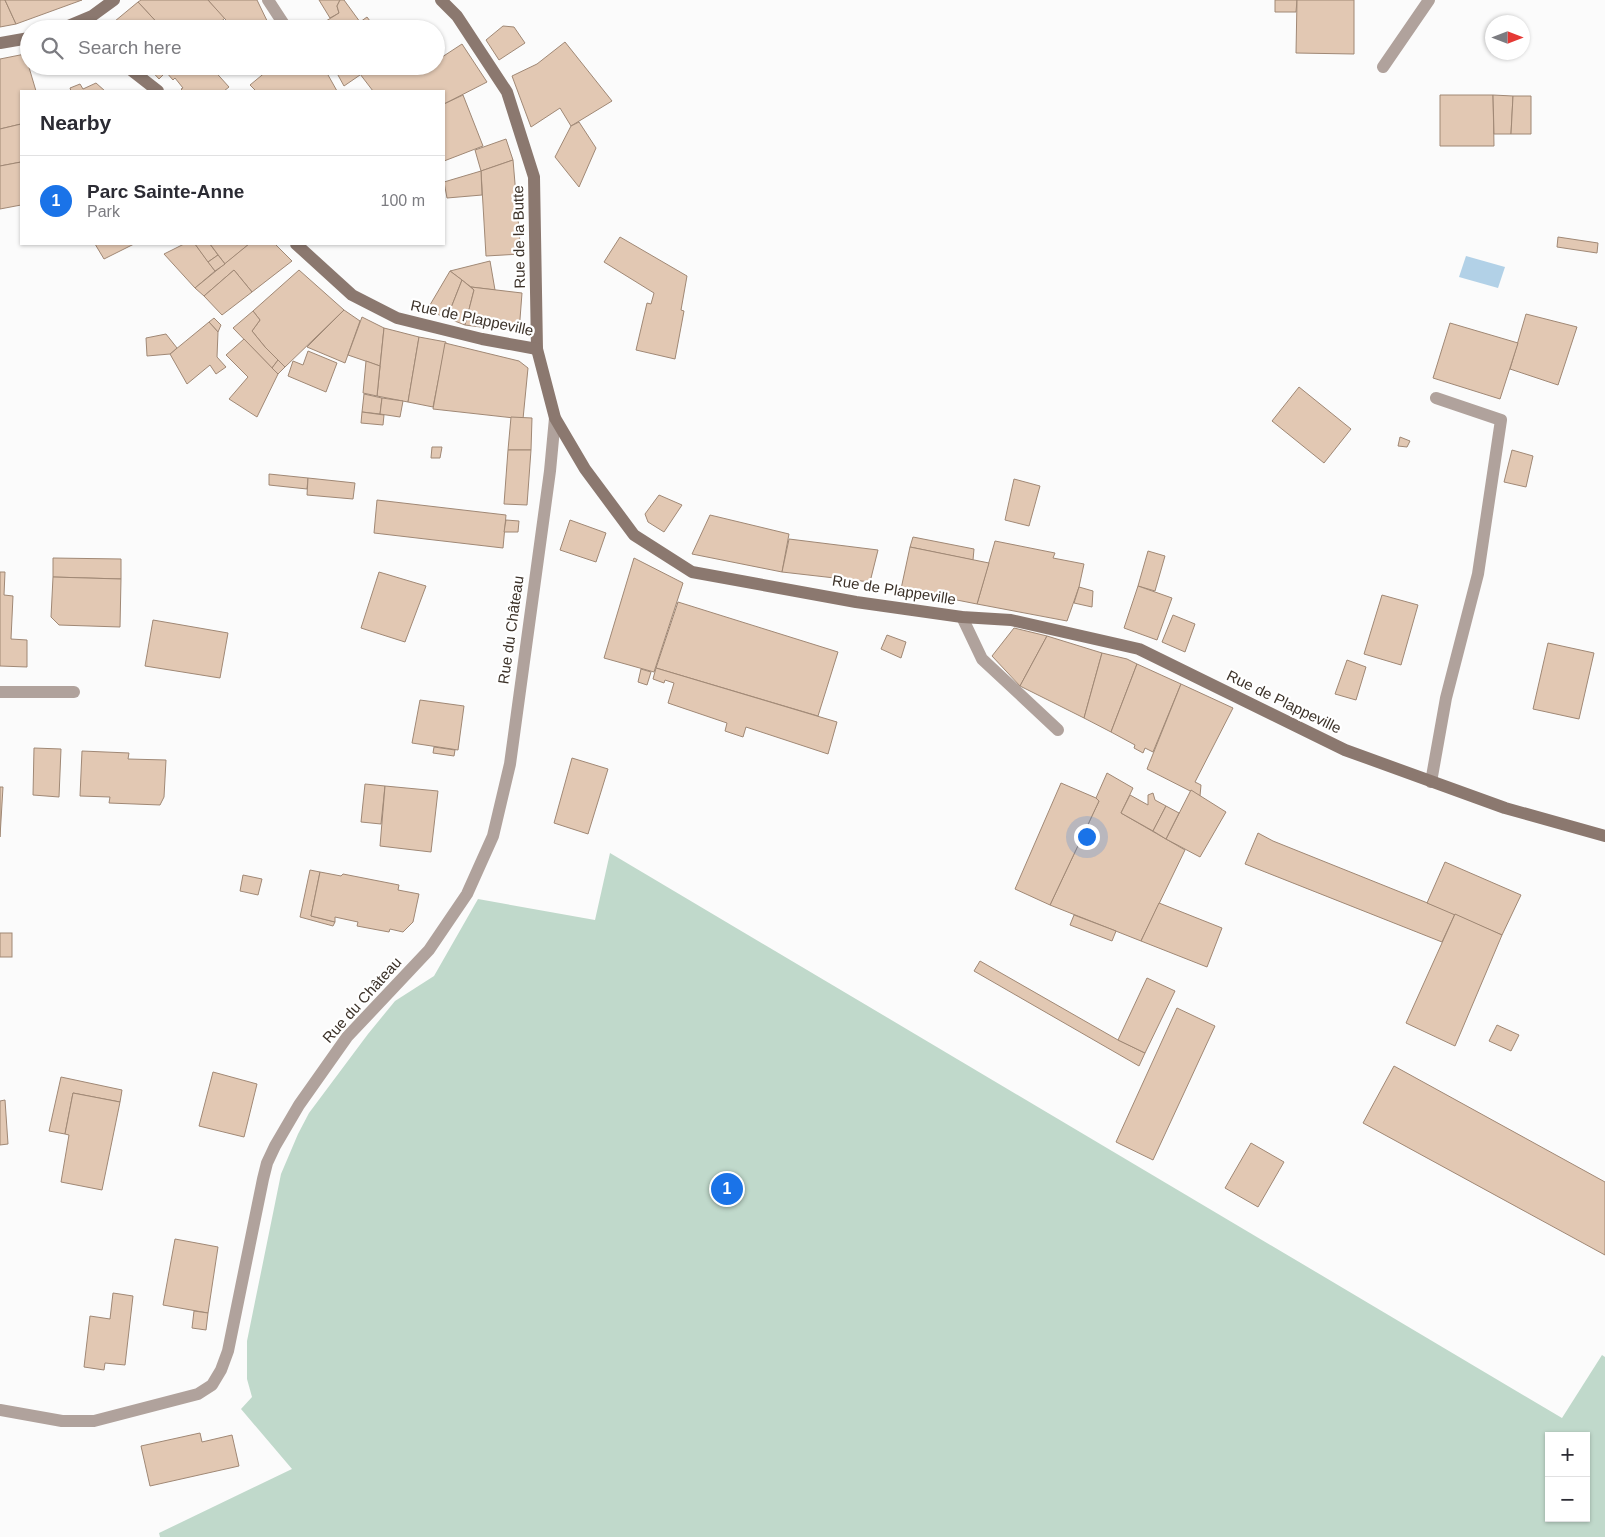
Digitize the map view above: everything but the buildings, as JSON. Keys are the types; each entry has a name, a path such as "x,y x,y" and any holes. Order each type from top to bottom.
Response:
{"street":[{"path":"82,20 92,16 114,0"},
{"path":"268,0 281,20"},
{"name":"Rue de la Butte","path":"441,0 457,16 507,92 534,177 537,349"},
{"path":"1383,67 1429,0"},
{"path":"0,43 20,40"},
{"path":"138,75 157,90"},
{"name":"Rue de Plappeville","path":"297,245 352,295 398,318 482,339 537,349 555,418 585,469 634,534 692,572 856,602 962,617 1011,620 1139,649 1345,750 1504,808 1605,836"},
{"path":"1431,782 1446,698 1478,574 1501,420 1436,398"},
{"name":"Rue du Château","path":"0,1410 62,1421 94,1421 198,1394 212,1385 221,1370 228,1351 262,1179 266,1163 274,1146 298,1105 347,1037 430,950 467,894 493,836 510,764 550,471 555,418"},
{"path":"962,617 982,659 1058,730"},
{"path":"0,692 74,692"}],"green space":[{"path":"610,853 1562,1418 1602,1355 1605,1357 1605,1537 160,1537 159,1533 292,1469 241,1409 252,1397 247,1379 247,1341 281,1174 309,1113 395,1001 434,976 478,899 595,920"}],"water":[{"path":"1466,256 1505,267 1498,288 1459,277"}],"place":[{"name":"Parc Sainte-Anne","path":"727,1189"}]}
